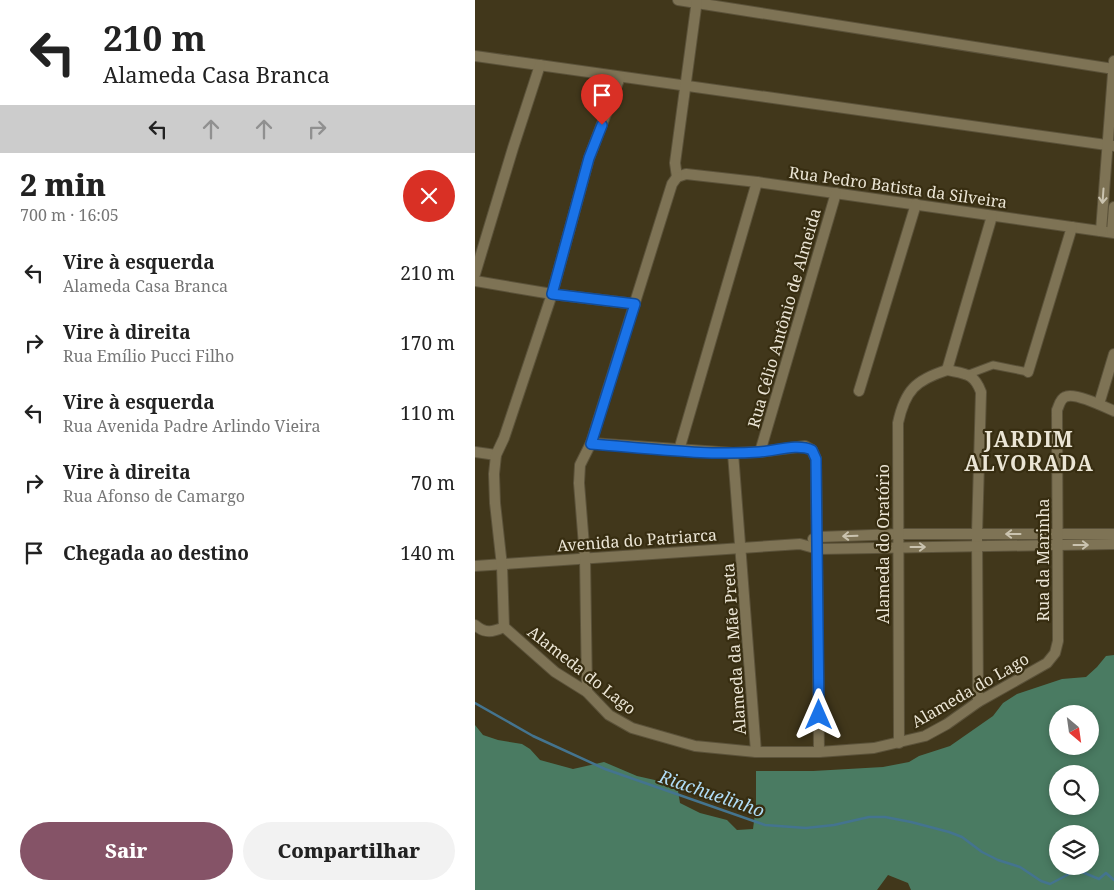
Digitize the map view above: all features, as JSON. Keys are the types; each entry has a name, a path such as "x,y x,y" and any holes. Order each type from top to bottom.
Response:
{"street":[{"path":"678,0 697,1 1114,66 1111,146 1101,231"},
{"path":"587,692 585,558 579,483 580,465 591,444 672,184 677,177 675,163 697,1"},
{"path":"475,56 1111,146"},
{"path":"475,274 540,65"},
{"path":"504,627 502,566 495,503 494,474 496,455 504,438 552,294 589,158 620,77"},
{"name":"Rua Pedro Batista da Silveira","path":"677,177 686,174 757,182 1113,232"},
{"path":"679,450 757,182"},
{"name":"Rua Célio Antônio de Almeida","path":"760,452 836,193"},
{"path":"859,391 916,204"},
{"path":"1113,232 1114,207"},
{"path":"992,216 947,370 969,374 993,365 1028,372 1072,227"},
{"path":"475,281 552,294 635,304"},
{"path":"1099,404 1114,354"},
{"name":"Alameda do Oratório","path":"899,743 898,423 902,404 914,386 930,376 947,370"},
{"path":"969,374 977,381 981,392 977,534 978,702"},
{"name":"Rua da Marinha","path":"1058,641 1057,410 1061,400 1071,396 1099,404 1114,411"},
{"path":"591,444 733,454 805,446 812,450 816,459 818,537 819,752"},
{"path":"475,452 496,455"},
{"name":"Alameda da Mãe Preta","path":"733,454 756,752"},
{"name":"Avenida do Patriarca","path":"475,566 502,566 585,558 800,544 818,537 899,534 977,534 1114,544"},
{"name":"Avenida do Patriarca","path":"800,544 818,549 977,546 1114,534"},
{"name":"Alameda do Lago","path":"475,625 483,632 493,632 504,627 555,672 587,692 609,714 632,728 695,746 756,752 819,752 874,748 925,736 947,724 978,702 1047,663 1055,653 1058,641"}],"green space":[{"path":"1114,655 1114,890 911,890 908,883 888,875 877,890 475,890 475,725 483,735 522,744 530,749 540,760 573,769 604,762 637,776 677,785 680,803 700,813 727,820 737,830 753,829 756,806 756,771 813,771 883,767 909,762 919,756 950,746 993,716 1003,703 1017,694 1062,679 1086,677 1106,656"}],"waterway":[{"name":"Riachuelinho","path":"475,703 533,736 605,769 765,825 806,828 834,825 869,817 885,817 911,822 962,837 982,852 998,860 1020,867 1041,881 1050,884 1071,873 1082,872 1099,879 1106,873 1114,880"}],"district":[{"name":"JARDIM ALVORADA","path":"1029,451"}],"route":[{"path":"602,125 589,158 552,294 635,304 591,444 733,454 805,446 812,450 816,459 819,715"}]}
